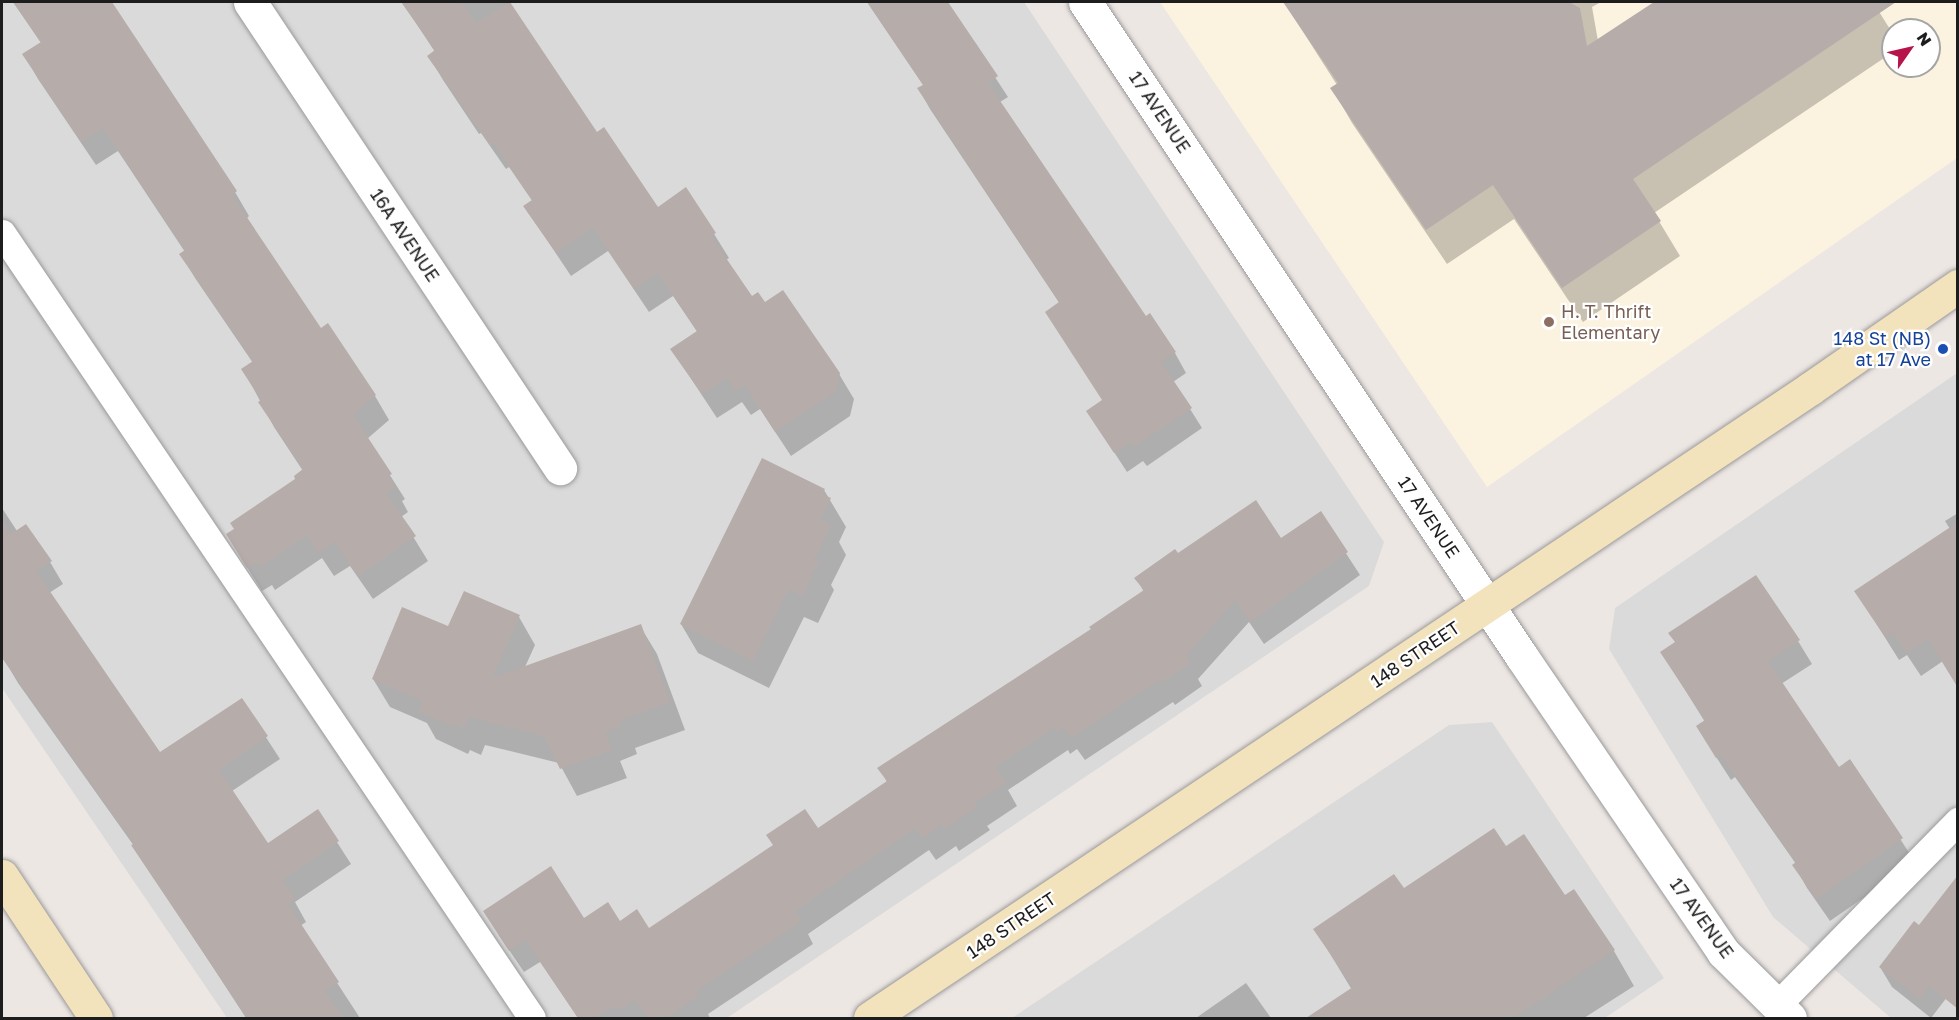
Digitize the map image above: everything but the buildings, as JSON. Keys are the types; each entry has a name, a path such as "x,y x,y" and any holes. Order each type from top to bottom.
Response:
{"main road":[{"name":"148 STREET","path":"870,1018 1811,388 1958,286"},
{"path":"2,876 96,1018"}],"street":[{"name":"16A AVENUE","path":"249,2 560,468"},
{"name":"17 AVENUE","path":"1085,2 1723,952 1783,1012"}],"lane":[{"path":"2,233 532,1018"},
{"path":"1783,1012 1958,821"}],"shaded area":[{"path":"2,2 1024,2 1384,542 1369,586 727,1018 227,1018 2,688"},
{"name":"H. T. Thrift Elementary","path":"1160,2 1957,2 1957,158 1487,487"},
{"path":"1957,373 1957,1018 1891,1018 1773,917 1609,649 1615,608"},
{"path":"1492,722 1664,978 1605,1018 1012,1018 1449,725"}],"place":[{"name":"H. T. Thrift Elementary","path":"1549,322"},
{"name":"148 St (NB) at 17 Ave","path":"1943,349"}]}
